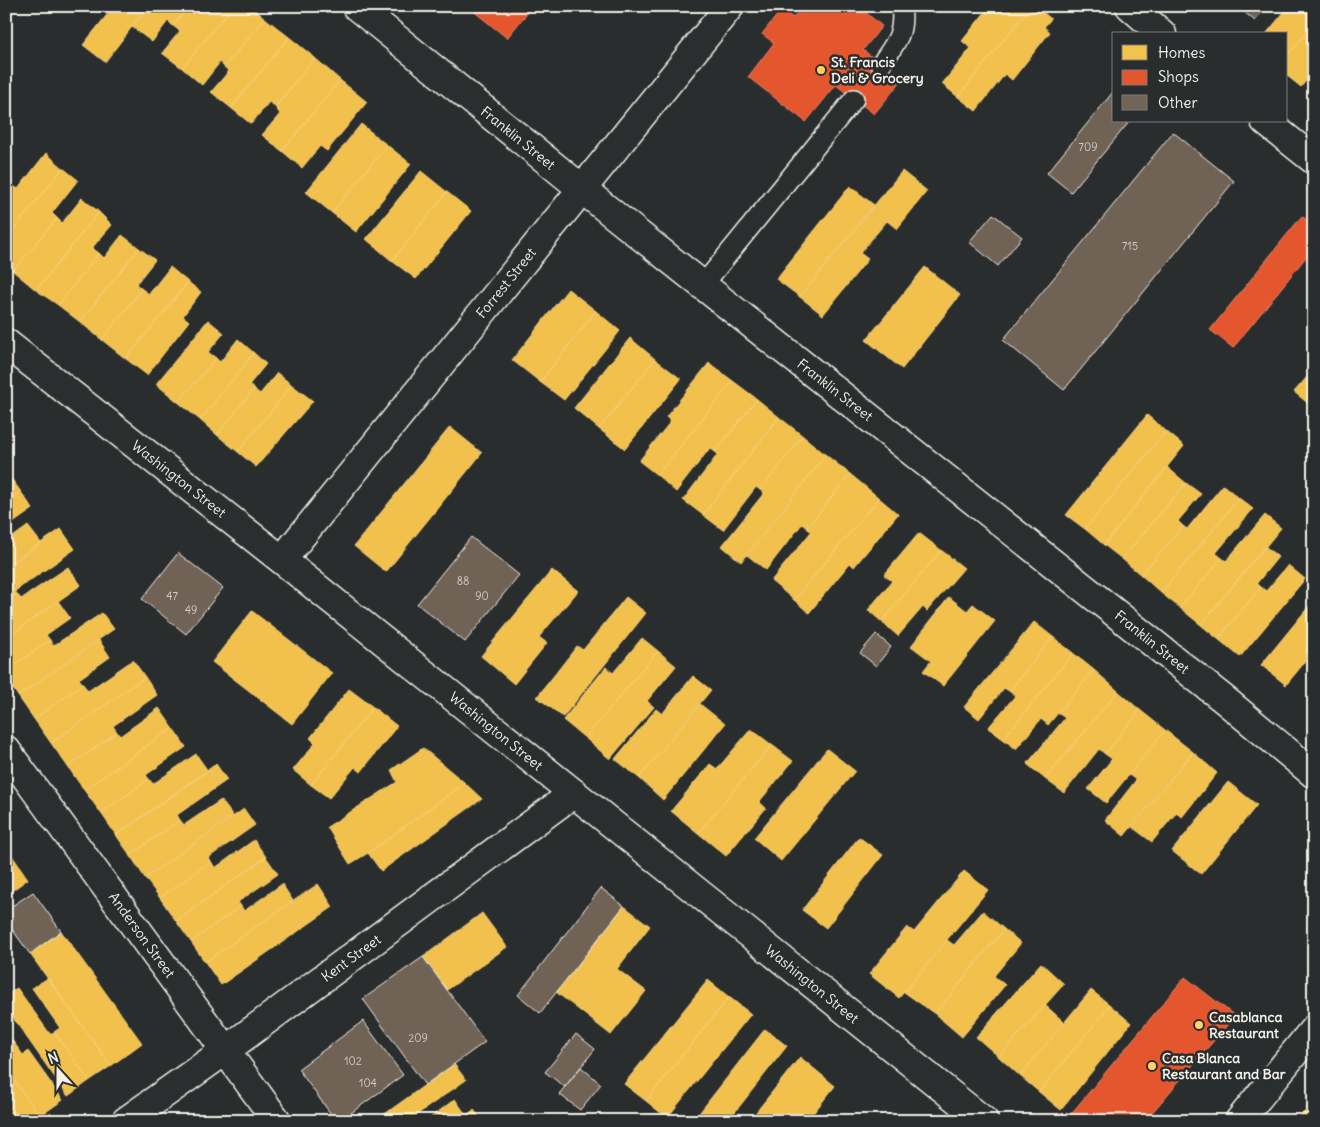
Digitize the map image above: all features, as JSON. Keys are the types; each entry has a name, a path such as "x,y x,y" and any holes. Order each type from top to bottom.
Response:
{"street":[{"name":"Franklin Street","path":"356,6 582,189 1226,701 1314,774"},
{"name":"Forrest Street","path":"282,560 730,6"},
{"path":"1130,6 1160,32"},
{"path":"1266,122 1314,160"},
{"name":"Washington Street","path":"6,343 282,560 984,1121"},
{"name":"Anderson Street","path":"6,750 276,1121"},
{"name":"Kent Street","path":"126,1121 226,1050 574,793"},
{"path":"1240,1121 1314,1029"}],"lane":[{"path":"881,64 899,39 902,18 901,6"},
{"path":"703,285 854,99"}],"building: Homes":[{"path":"114,6 148,6 105,62 83,45"},
{"path":"148,6 189,6 173,26 168,21 152,42 132,27"},
{"path":"189,6 233,6 182,68 162,53 180,31 173,26"},
{"path":"233,6 250,6 265,18 224,67 220,62 202,85 182,68"},
{"path":"990,6 1031,6 958,97 942,84 971,48 962,41"},
{"path":"1031,6 1036,6 1051,19 1044,27 1050,32 1012,80 1005,74 976,111 958,97"},
{"path":"1289,6 1314,6 1314,24 1288,55 1288,32 1268,32"},
{"path":"265,18 289,37 231,108 211,92 229,71 224,67"},
{"path":"1314,24 1314,71 1301,87 1288,77 1288,55"},
{"path":"289,37 315,58 275,107 269,102 251,124 231,108"},
{"path":"315,58 340,80 282,151 262,135 280,114 275,107"},
{"path":"340,80 367,102 327,151 320,146 302,168 282,151"},
{"path":"361,124 387,145 332,213 306,192"},
{"path":"387,145 411,164 356,232 332,213"},
{"path":"46,153 63,168 6,239 6,193 12,185 18,189"},
{"path":"63,168 78,180 52,213 57,218 13,271 6,266 6,239"},
{"path":"421,171 447,192 392,261 366,239"},
{"path":"902,171 927,191 897,229 887,221 860,253 868,259 823,315 800,297"},
{"path":"850,186 874,205 800,297 776,279"},
{"path":"447,192 471,211 416,279 392,261"},
{"path":"82,198 99,212 36,290 13,271 57,218 62,223"},
{"path":"99,212 112,225 92,248 99,253 58,305 36,290"},
{"path":"122,235 139,248 80,322 58,305 99,253 104,258"},
{"path":"139,248 155,260 136,284 142,289 102,340 80,322"},
{"path":"170,267 188,282 126,359 102,340 142,289 149,294"},
{"path":"925,267 960,295 902,369 866,340"},
{"path":"188,282 201,292 183,316 189,321 147,375 126,359"},
{"path":"568,289 596,311 540,382 512,360"},
{"path":"596,311 620,331 564,400 540,382"},
{"path":"208,320 224,333 208,352 216,358 178,402 156,384"},
{"path":"630,338 655,359 599,429 574,408"},
{"path":"238,339 254,353 200,420 178,402 216,358 220,362"},
{"path":"254,353 266,364 249,385 254,389 217,435 200,420"},
{"path":"655,359 681,379 625,449 599,429"},
{"path":"709,363 733,381 657,475 639,461 671,421 666,417"},
{"path":"1314,369 1314,408 1294,392"},
{"path":"277,373 292,385 238,452 217,435 254,389 260,394"},
{"path":"733,381 757,399 715,452 710,448 676,492 657,475"},
{"path":"292,385 313,401 256,467 238,452"},
{"path":"757,399 779,417 703,515 683,500 718,454 715,452"},
{"path":"1147,415 1166,431 1085,529 1066,515"},
{"path":"779,417 803,436 760,490 756,487 723,530 703,515"},
{"path":"450,427 482,453 386,572 354,546"},
{"path":"1166,431 1184,446 1104,545 1085,529"},
{"path":"803,436 826,455 741,562 722,546 764,493 760,490"},
{"path":"826,455 850,474 807,528 802,524 766,570 747,555"},
{"path":"1167,467 1186,483 1122,559 1104,545"},
{"path":"8,474 21,492 6,502 6,475"},
{"path":"850,474 879,498 794,600 771,581 811,532 807,528"},
{"path":"1186,483 1201,494 1178,521 1183,526 1141,575 1122,559"},
{"path":"1223,485 1239,498 1161,593 1141,575 1183,526 1187,529"},
{"path":"21,492 33,509 6,528 6,502"},
{"path":"879,498 898,514 854,567 850,563 809,613 794,600"},
{"path":"1239,498 1253,509 1216,553 1222,558 1180,608 1161,593"},
{"path":"1265,515 1281,528 1201,625 1180,608 1222,558 1226,561"},
{"path":"28,526 41,543 6,567 6,542"},
{"path":"61,529 75,549 15,591 17,594 6,601 6,567"},
{"path":"919,533 941,550 882,622 868,610 892,581 884,575"},
{"path":"1265,546 1278,557 1257,583 1261,587 1218,639 1201,625"},
{"path":"941,550 964,568 927,611 923,607 898,636 882,622"},
{"path":"1288,565 1305,579 1240,657 1218,639 1261,587 1266,591"},
{"path":"68,567 81,585 6,638 6,601 17,594 21,599"},
{"path":"552,570 578,591 539,637 547,643 514,684 481,656"},
{"path":"626,597 646,613 563,717 537,697 577,646 583,650"},
{"path":"949,597 967,611 973,604 995,621 943,686 923,671 931,661 911,646"},
{"path":"1314,600 1314,651 1286,685 1261,665"},
{"path":"58,601 70,618 46,635 50,640 6,671 6,638"},
{"path":"252,611 332,673 292,724 212,662"},
{"path":"102,613 114,629 18,696 6,679 6,671 50,640 53,646"},
{"path":"1034,622 1053,637 1009,691 1004,688 979,719 964,707"},
{"path":"1053,637 1073,653 1003,739 988,728 1015,696 1009,691"},
{"path":"642,638 658,651 585,738 563,720 606,667 613,673"},
{"path":"99,640 110,657 79,679 83,684 34,719 18,696"},
{"path":"658,651 676,666 647,701 654,707 610,759 585,738"},
{"path":"1073,653 1094,670 1048,725 1041,719 1016,749 1003,739"},
{"path":"133,660 145,677 51,743 34,719 83,684 88,691"},
{"path":"1094,670 1118,691 1045,779 1027,764 1065,718 1058,713"},
{"path":"693,676 711,690 639,778 615,759 656,709 662,714"},
{"path":"145,677 157,695 113,726 117,732 68,767 51,743"},
{"path":"349,689 373,707 311,785 293,770 315,743 310,738"},
{"path":"1118,691 1140,710 1105,754 1099,749 1064,793 1045,779"},
{"path":"700,704 725,724 663,800 639,778"},
{"path":"373,707 397,726 361,772 355,767 329,798 311,785"},
{"path":"159,708 173,728 84,790 68,767 117,732 120,736"},
{"path":"1140,710 1165,730 1106,803 1088,789 1112,759 1105,754"},
{"path":"173,728 186,747 146,775 149,779 101,813 84,790"},
{"path":"751,729 772,745 698,833 671,811 710,764 717,769"},
{"path":"1165,730 1193,752 1124,836 1105,820 1136,780 1129,775"},
{"path":"772,745 793,761 759,802 766,808 726,856 698,833"},
{"path":"423,748 465,783 350,864 327,827 397,782 391,770"},
{"path":"827,749 855,771 781,861 754,838"},
{"path":"1193,752 1217,773 1182,817 1176,813 1152,842 1132,827"},
{"path":"196,754 208,771 116,835 101,813 149,779 153,784"},
{"path":"216,764 227,780 177,815 180,820 130,855 116,835"},
{"path":"1228,782 1257,805 1201,874 1172,851"},
{"path":"465,783 482,799 381,871 368,853"},
{"path":"221,800 233,816 145,878 130,855 180,820 184,825"},
{"path":"244,809 255,825 208,858 211,861 160,898 145,878"},
{"path":"859,837 883,855 826,928 802,910"},
{"path":"254,840 266,857 176,921 160,898 211,861 215,868"},
{"path":"11,854 28,879 6,895 6,857"},
{"path":"266,857 278,874 238,902 241,906 191,942 176,921"},
{"path":"964,871 988,890 899,998 869,974 907,927 914,932"},
{"path":"282,884 293,901 205,962 191,942 241,906 244,911"},
{"path":"318,884 333,907 221,985 205,962"},
{"path":"624,906 650,926 617,969 646,991 611,1035 556,992"},
{"path":"983,911 1004,929 935,1014 904,992 947,940 954,945"},
{"path":"482,913 507,947 447,990 423,957"},
{"path":"1004,929 1021,943 994,976 1005,985 962,1037 935,1014"},
{"path":"61,931 142,1043 111,1066 30,954"},
{"path":"1041,963 1064,984 999,1057 976,1037"},
{"path":"48,978 111,1066 89,1081 54,1032 60,1028 32,988"},
{"path":"708,980 729,997 646,1101 624,1084"},
{"path":"17,988 50,1034 54,1032 89,1081 68,1096 6,1008 6,995"},
{"path":"1091,990 1110,1005 1039,1092 1020,1076"},
{"path":"729,997 751,1014 667,1118 646,1101"},
{"path":"1045,1005 1064,1022 1020,1076 999,1057"},
{"path":"1110,1005 1131,1023 1061,1110 1039,1092"},
{"path":"765,1029 787,1046 728,1121 693,1121"},
{"path":"6,1032 23,1055 28,1051 63,1100 40,1116 6,1069"},
{"path":"800,1057 835,1086 807,1121 798,1121 793,1117 791,1121 749,1121"},
{"path":"454,1064 466,1080 415,1116 418,1120 375,1121"},
{"path":"6,1069 40,1116 33,1121 8,1121 6,1118"},
{"path":"455,1099 466,1115 458,1121 426,1121"},
{"path":"1314,1100 1314,1121 1297,1121"},
{"path":"474,1110 482,1121 458,1121 466,1115"}],"building: Shops":[{"path":"467,6 533,6 507,38"},
{"name":"St. Francis Deli & Grocery","path":"803,6 868,6 864,11 882,26 863,50 902,80 874,114 836,85 806,122 748,77 774,43 762,34 782,9 793,18"},
{"path":"1302,216 1314,226 1314,247 1233,348 1210,330"},
{"name":"Casa Blanca Restaurant and Bar","path":"1185,977 1235,1016 1150,1115 1157,1121 1065,1121"}],"building: Other":[{"path":"1237,6 1267,6 1255,21"},
{"path":"1112,93 1112,122 1129,122 1071,192 1047,173"},
{"path":"1173,132 1234,181 1064,390 1003,340"},
{"path":"993,214 1022,237 998,266 969,242"},
{"path":"471,537 519,575 465,642 417,604"},
{"path":"178,553 223,588 186,634 142,599"},
{"path":"876,634 891,647 876,666 860,653"},
{"path":"601,888 624,906 540,1013 518,995"},
{"path":"33,892 61,931 30,954 6,921 6,910"},
{"path":"423,957 485,1042 425,1085 363,999"},
{"path":"363,1021 403,1075 340,1121 336,1121 298,1069"},
{"path":"576,1034 595,1049 565,1087 545,1072"},
{"path":"581,1067 601,1084 580,1110 559,1094"}],"place":[{"name":"St. Francis Deli & Grocery","path":"821,70"},
{"name":"Casablanca Restaurant","path":"1199,1025"},
{"name":"Casa Blanca Restaurant and Bar","path":"1152,1066"}]}
